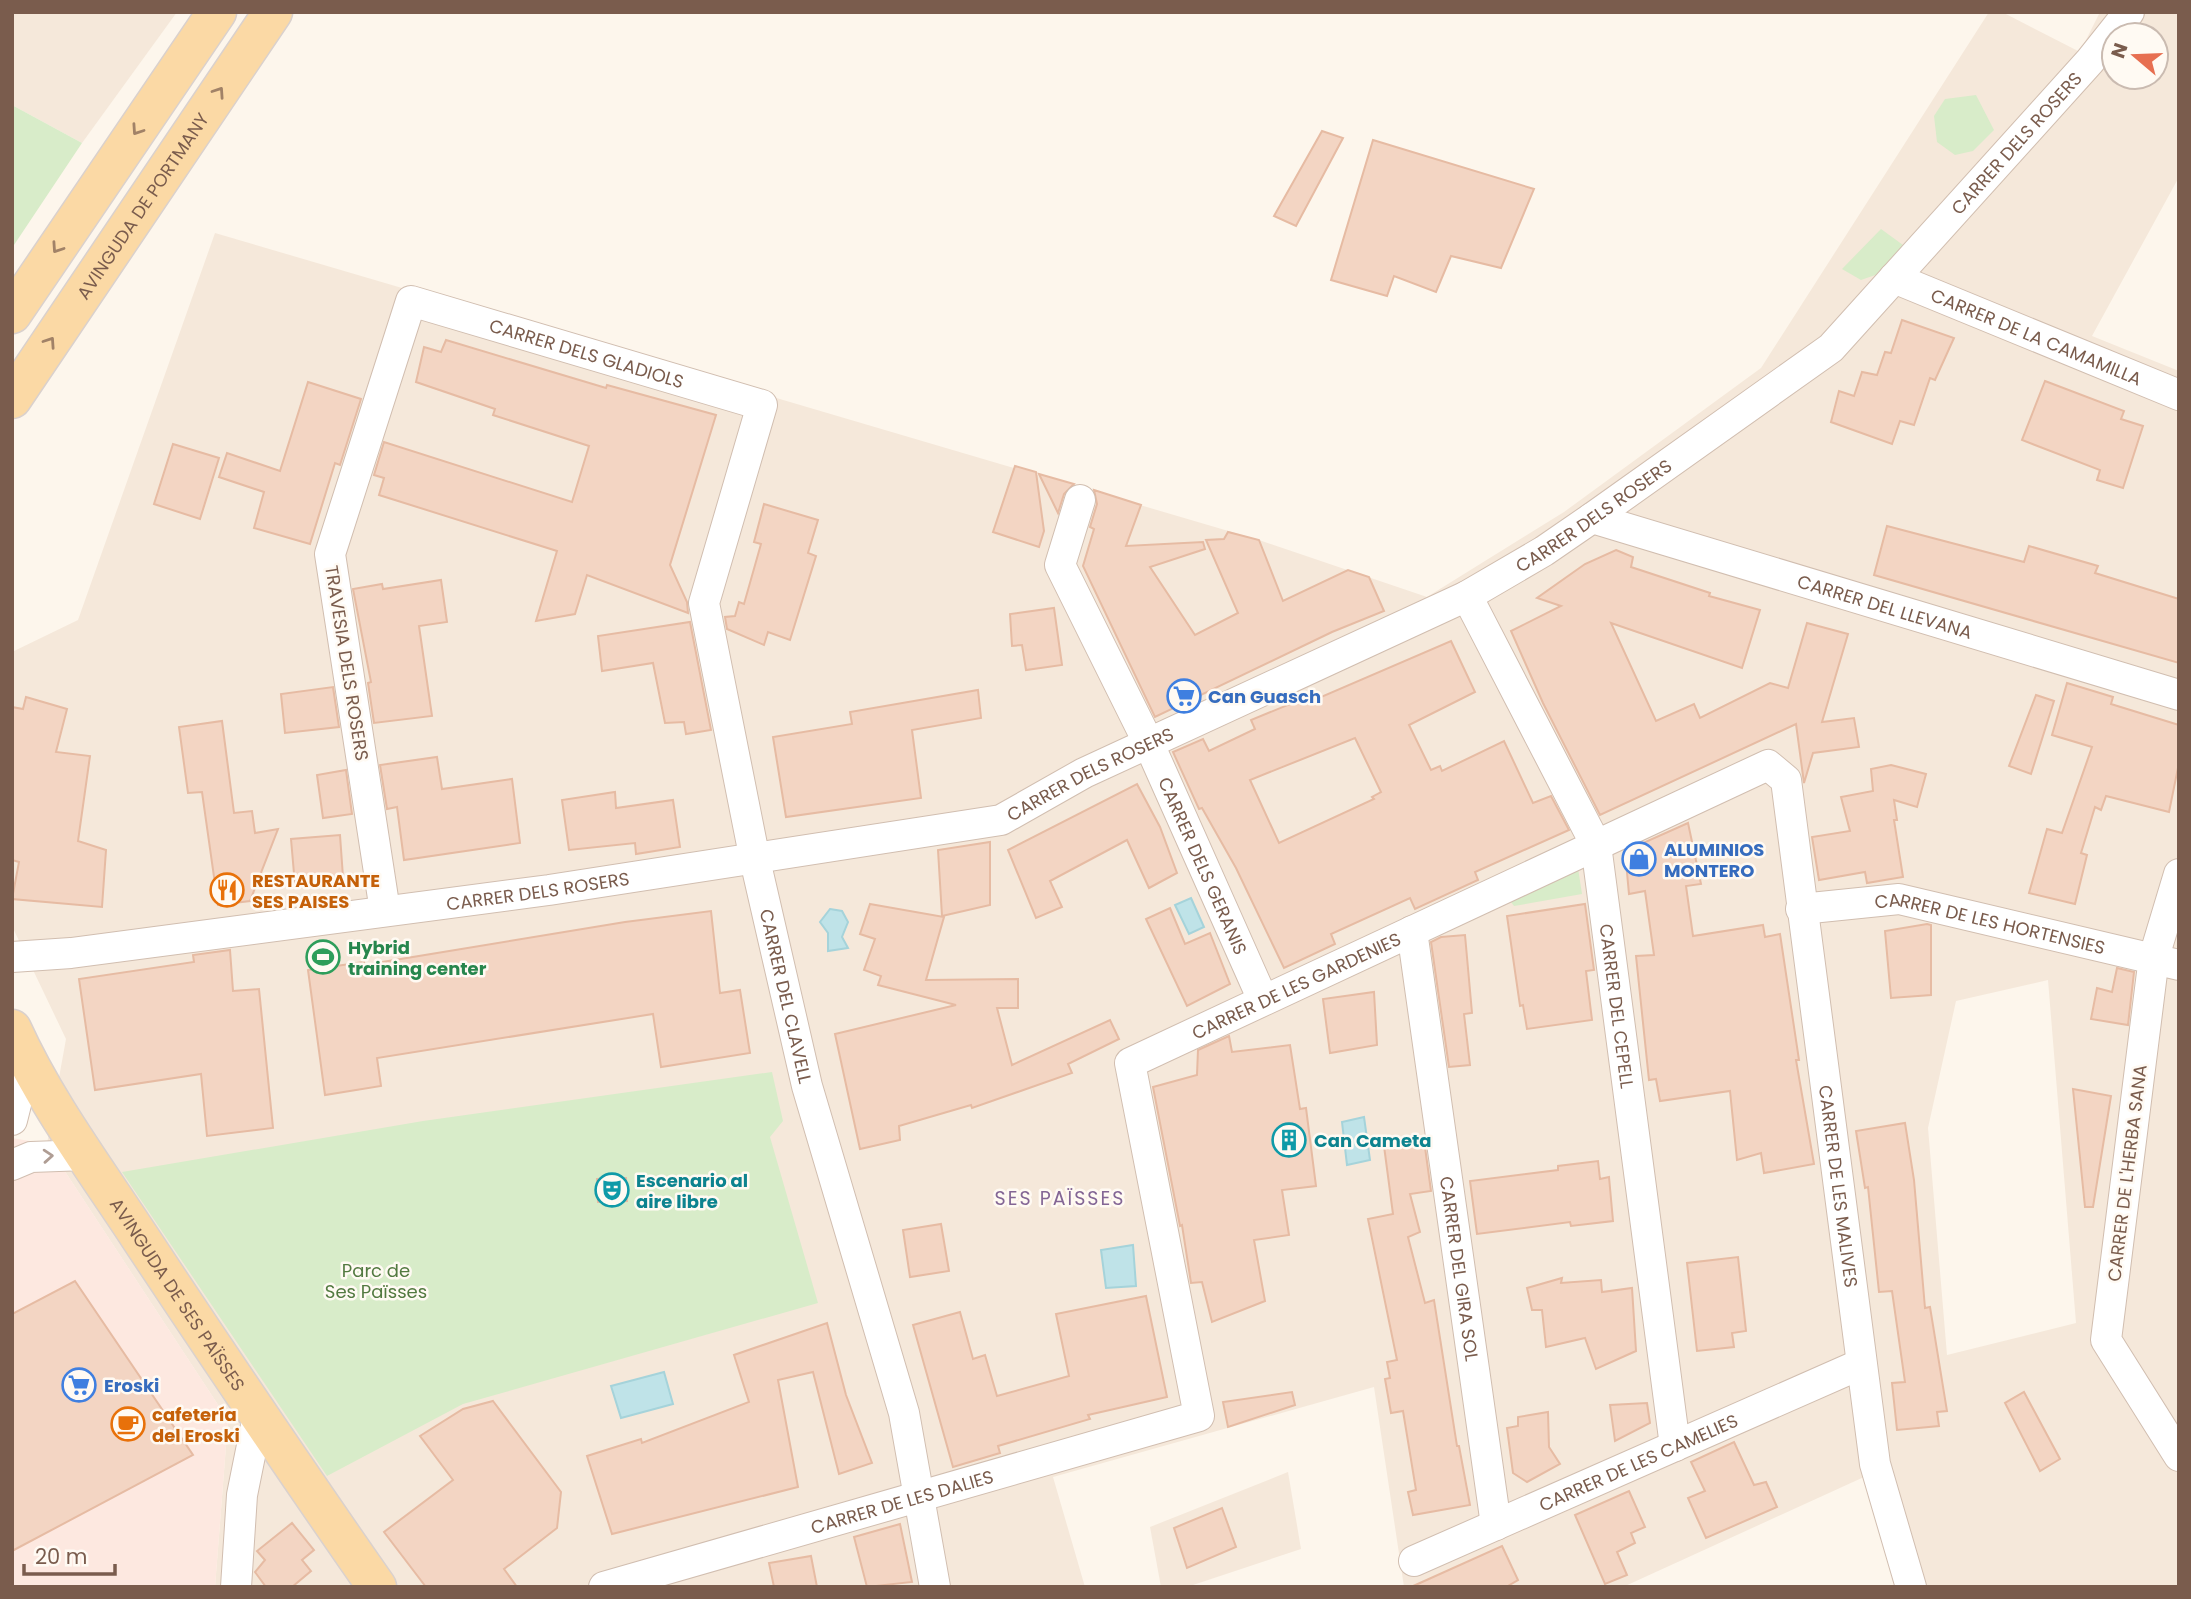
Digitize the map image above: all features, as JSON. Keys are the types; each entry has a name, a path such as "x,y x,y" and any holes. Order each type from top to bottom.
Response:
{"main road":[{"path":"12,314 217,12"},
{"name":"AVINGUDA DE PORTMANY","path":"12,399 273,12"},
{"name":"AVINGUDA DE SES PAÏSSES","path":"20,1044 86,1155 258,1416 377,1587"}],"street":[{"name":"CARRER DELS ROSERS","path":"12,957 71,953 755,860 1000,820 1084,773 1467,596 1544,551 1831,348 2090,61 2129,12"},
{"name":"CARRER DE LA CAMAMILLA","path":"1894,278 2179,395"},
{"name":"CARRER DELS GLADIOLS","path":"411,301 762,405"},
{"name":"TRAVESIA DELS ROSERS","path":"384,911 330,554 411,301"},
{"name":"CARRER DEL CLAVELL","path":"762,405 704,603 755,860 811,1103 904,1413 935,1587"},
{"name":"CARRER DELS GERANIS","path":"1080,500 1060,565 1149,744 1263,1000"},
{"name":"CARRER DEL LLEVANA","path":"1592,518 2179,695"},
{"name":"CARRER DEL CEPELL","path":"1467,596 1596,845 1675,1446"},
{"name":"CARRER DE LES GARDENIES","path":"1199,1416 1130,1063 1769,765 1786,780"},
{"name":"CARRER DE LES MALIVES","path":"1786,780 1875,1464 1911,1587"},
{"name":"CARRER DE L'HERBA SANA","path":"2179,874 2106,1340 2179,1456"},
{"name":"CARRER DE LES HORTENSIES","path":"1801,909 1899,899 2167,961"},
{"name":"CARRER DEL GIRA SOL","path":"1412,931 1496,1525"},
{"path":"12,1121 20,1044"},
{"path":"12,1165 31,1157 86,1155"},
{"name":"CARRER DE LES CAMELIES","path":"1414,1561 1861,1364"},
{"path":"236,1587 242,1495 258,1416"},
{"name":"CARRER DE LES DALIES","path":"604,1587 1199,1416"}],"shaded area":[{"path":"12,12 177,12 82,143 12,105"},
{"path":"1989,12 2002,12 2080,52 2100,12 2179,12 2179,177 2092,336 2179,371 2179,1587 1898,1587 1864,1477 1623,1587 1404,1587 1374,1387 1053,1477 1085,1587 215,1587 228,1420 47,1144 66,1039 12,926 12,652 78,620 215,233 1259,540 1427,597 1564,512 1761,368","holes":["2048,980 2076,1323 1947,1355 1928,1128 1956,1001"]},
{"path":"12,1138 47,1144 228,1420 215,1587 12,1587"},
{"path":"1288,1472 1301,1549 1187,1587 1161,1587 1150,1527"}],"green space":[{"path":"1976,95 1994,130 1973,151 1955,155 1937,142 1934,116 1945,99"},
{"path":"12,105 82,143 12,248"},
{"path":"1881,229 1903,245 1884,272 1861,280 1842,269"},
{"path":"1577,862 1582,894 1514,906 1505,894"},
{"name":"Parc de Ses Païsses","path":"772,1072 783,1121 770,1137 818,1303 463,1404 327,1476 122,1172 423,1121"}],"water":[{"path":"1191,898 1204,927 1189,934 1175,905"},
{"path":"830,909 842,911 848,922 842,937 848,948 828,951 828,933 820,922"},
{"path":"1364,1117 1370,1160 1347,1165 1342,1122"},
{"path":"1133,1245 1136,1286 1106,1288 1101,1250"},
{"path":"664,1372 673,1404 621,1418 611,1386"}],"building":[{"path":"1322,131 1343,138 1296,226 1274,216"},
{"path":"1373,140 1534,189 1501,268 1451,256 1436,292 1394,276 1387,296 1331,280"},
{"path":"1902,320 1954,338 1935,380 1930,378 1914,425 1900,421 1892,444 1831,422 1839,391 1854,396 1862,372 1877,375 1885,352 1891,353"},
{"path":"446,340 606,388 607,385 716,415 670,565 687,602 688,613 587,575 575,614 536,621 557,551 379,495 384,478 374,475 384,442 572,502 589,446 493,415 495,409 416,382 424,347 441,352"},
{"path":"2045,381 2124,411 2121,419 2143,426 2123,488 2097,480 2100,470 2022,440"},
{"path":"308,382 361,399 340,465 335,463 310,544 254,528 264,492 219,477 227,453 280,471"},
{"path":"173,444 219,458 200,519 154,504"},
{"path":"1015,466 1036,472 1044,531 1039,547 993,532"},
{"path":"1039,474 1074,484 1064,494 1058,513"},
{"path":"1094,490 1141,505 1126,546 1203,542 1205,549 1150,567 1195,635 1238,613 1206,540 1224,539 1228,532 1259,540 1283,601 1348,570 1369,577 1384,611 1332,632 1155,717 1083,566 1094,529 1090,527 1097,504"},
{"path":"764,504 818,520 808,553 816,556 790,640 768,632 764,645 727,629 725,617 735,616 739,602 744,604 761,544 754,542"},
{"path":"1887,526 2024,562 2029,546 2098,566 2095,573 2179,599 2179,663 1874,575"},
{"path":"1616,550 1633,557 1631,567 1710,593 1709,596 1760,610 1742,668 1611,623 1656,721 1694,704 1700,718 1770,683 1788,688 1807,623 1848,634 1822,722 1854,718 1859,747 1813,753 1804,783 1796,724 1600,815 1543,703 1511,631 1561,606 1537,598 1585,564"},
{"path":"441,580 447,622 419,626 432,716 374,723 368,683 371,682 353,589 382,584 383,589"},
{"path":"1054,608 1062,665 1026,670 1022,645 1012,646 1010,614"},
{"path":"690,622 711,730 686,734 684,722 665,723 653,663 602,671 598,636"},
{"path":"1451,641 1475,692 1409,725 1431,770 1440,766 1442,771 1504,741 1533,803 1551,796 1569,830 1475,872 1478,880 1415,909 1410,898 1331,934 1335,944 1284,968 1236,868 1202,808 1199,809 1173,752 1203,739 1209,751 1255,729 1251,720 1317,693 1319,698","holes":["1355,738 1381,792 1372,797 1374,799 1279,843 1250,780"]},
{"path":"2067,683 2113,697 2111,704 2179,725 2179,763 2169,812 2106,796 2101,810 2095,807 2081,853 2087,855 2075,904 2029,893 2047,829 2062,833 2092,747 2052,735"},
{"path":"333,687 339,727 285,733 281,694"},
{"path":"978,690 981,718 912,730 921,798 786,817 773,737 852,724 850,712"},
{"path":"2036,695 2054,701 2031,774 2009,766"},
{"path":"26,697 67,709 56,752 90,756 78,841 106,850 102,907 12,899 19,862 12,860 12,707 23,709"},
{"path":"222,721 234,813 252,811 255,833 278,829 250,901 218,905 202,792 188,793 179,727"},
{"path":"437,757 442,789 512,779 520,843 404,860 397,807 387,809 380,765"},
{"path":"1891,765 1926,774 1917,807 1894,800 1897,820 1894,820 1903,877 1867,883 1865,872 1819,880 1812,837 1850,831 1841,797 1873,791 1871,769"},
{"path":"346,770 352,814 323,818 317,775"},
{"path":"1137,784 1160,827 1177,873 1149,888 1127,840 1050,881 1062,907 1036,918 1008,850"},
{"path":"615,792 616,808 673,800 680,847 636,854 635,843 569,850 562,800"},
{"path":"1688,823 1701,884 1686,886 1693,936 1763,925 1765,937 1780,934 1799,1060 1796,1060 1814,1164 1764,1173 1761,1153 1737,1160 1730,1091 1660,1101 1656,1079 1649,1080 1636,956 1654,955 1645,891 1629,894 1625,851"},
{"path":"340,835 343,877 333,877 334,881 295,885 291,839"},
{"path":"990,842 990,905 942,916 938,850"},
{"path":"870,904 944,917 926,980 1018,979 1018,1008 997,1008 1012,1065 1110,1020 1119,1039 1068,1064 1072,1073 972,1108 971,1105 899,1126 900,1140 860,1149 835,1034 956,1005 878,985 881,976 864,970 875,939 860,934"},
{"path":"1585,904 1594,970 1586,971 1592,1020 1527,1029 1523,1005 1520,1006 1507,916"},
{"path":"1170,908 1185,944 1210,933 1230,984 1187,1006 1146,919"},
{"path":"711,911 720,993 740,990 750,1053 661,1067 653,1014 377,1058 381,1086 325,1095 308,970 364,962 364,965 625,922"},
{"path":"1931,925 1931,995 1891,998 1885,931"},
{"path":"1465,935 1472,1013 1464,1014 1470,1065 1449,1067 1431,942 1441,937"},
{"path":"230,950 233,991 259,989 273,1128 207,1136 201,1074 95,1090 79,979 194,962 193,955"},
{"path":"2117,968 2134,972 2128,1025 2091,1019 2097,988 2112,992"},
{"path":"1374,992 1377,1045 1330,1053 1323,999"},
{"path":"1229,1036 1232,1052 1290,1045 1300,1109 1306,1108 1316,1186 1282,1190 1289,1235 1254,1240 1265,1301 1212,1322 1202,1282 1191,1283 1182,1225 1180,1226 1153,1087 1197,1075 1198,1050"},
{"path":"2073,1089 2111,1096 2093,1207 2085,1207"},
{"path":"1905,1123 1914,1180 1925,1308 1930,1307 1947,1411 1937,1412 1939,1426 1897,1430 1892,1383 1905,1382 1892,1291 1879,1292 1868,1187 1865,1188 1856,1131"},
{"path":"1424,1140 1431,1191 1410,1194 1420,1232 1408,1237 1425,1303 1434,1300 1457,1446 1470,1505 1413,1515 1408,1492 1416,1490 1403,1411 1391,1413 1385,1379 1390,1378 1387,1362 1397,1360 1368,1219 1393,1214 1384,1146"},
{"path":"1598,1161 1600,1179 1609,1177 1613,1221 1571,1226 1570,1222 1477,1234 1470,1181 1558,1170 1558,1166"},
{"name":"Escenario al aire libre","path":"626,1178 627,1201 598,1202 597,1179"},
{"path":"941,1224 949,1271 910,1277 903,1230"},
{"path":"1738,1257 1746,1331 1732,1333 1734,1347 1697,1351 1687,1263"},
{"path":"1562,1278 1561,1283 1601,1280 1602,1292 1632,1288 1636,1351 1596,1369 1585,1338 1546,1347 1542,1310 1532,1310 1527,1288"},
{"name":"Eroski","path":"75,1281 193,1455 12,1551 12,1314"},
{"path":"1146,1296 1167,1397 1088,1415 1090,1419 998,1446 1000,1453 953,1467 913,1325 960,1312 973,1359 985,1355 997,1396 1069,1376 1056,1314"},
{"path":"827,1323 846,1395 872,1463 839,1474 813,1372 778,1380 798,1487 612,1534 587,1456 641,1439 642,1443 749,1402 734,1355"},
{"path":"1292,1392 1295,1405 1228,1427 1223,1402"},
{"path":"2024,1392 2060,1459 2040,1471 2005,1403"},
{"path":"493,1401 561,1492 557,1528 504,1569 517,1587 426,1587 384,1532 453,1480 420,1436 463,1409"},
{"path":"1647,1403 1650,1423 1615,1441 1610,1405"},
{"path":"1548,1412 1549,1447 1560,1464 1527,1482 1513,1473 1507,1428 1518,1426 1518,1417"},
{"path":"1734,1442 1754,1485 1766,1482 1777,1507 1706,1538 1688,1498 1705,1491 1691,1462"},
{"path":"1629,1491 1645,1527 1631,1533 1635,1543 1617,1552 1627,1575 1605,1584 1575,1515"},
{"path":"1222,1508 1236,1547 1187,1568 1174,1528"},
{"path":"292,1523 314,1550 302,1560 311,1571 292,1587 266,1587 255,1572 265,1560 257,1551"},
{"path":"900,1524 912,1582 867,1587 854,1537"},
{"path":"1502,1546 1518,1580 1506,1587 1411,1587"},
{"path":"811,1556 817,1587 774,1587 769,1563"}],"place":[{"name":"Can Guasch","path":"1184,696"},
{"name":"ALUMINIOS MONTERO","path":"1639,859"},
{"name":"RESTAURANTE SES PAISES","path":"227,890"},
{"name":"Hybrid training center","path":"323,957"},
{"name":"Can Cameta","path":"1289,1140"},
{"name":"Escenario al aire libre","path":"612,1190"},
{"name":"Eroski","path":"79,1385"},
{"name":"cafetería del Eroski","path":"128,1424"}],"district":[{"name":"SES PAÏSSES","path":"1060,1198"}]}
